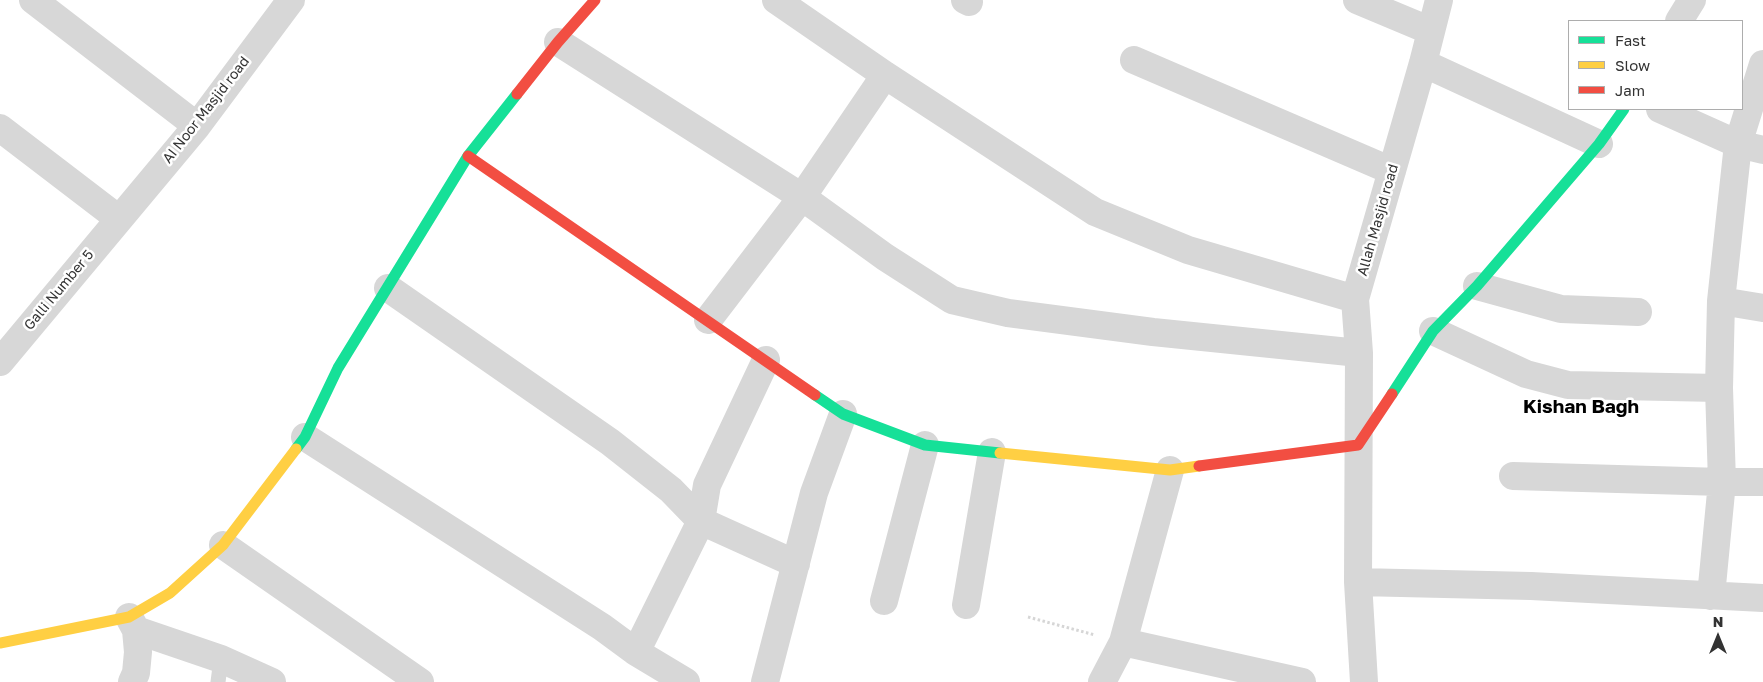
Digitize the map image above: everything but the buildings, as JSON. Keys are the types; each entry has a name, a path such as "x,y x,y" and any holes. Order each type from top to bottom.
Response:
{"street":[{"path":"33,0 197,126"},
{"name":"AI Noor Masjid road","path":"119,219 197,126 291,0"},
{"path":"133,624 224,545 304,437 338,368 468,156 558,42 596,0"},
{"path":"776,0 885,75 1095,212 1188,250 1355,299"},
{"path":"1357,0 1431,31"},
{"name":"Allah Masjid road","path":"1364,682 1358,582 1359,353 1355,299 1423,63 1439,0"},
{"path":"1680,20 1692,0"},
{"path":"558,42 802,197 885,257 952,300 1008,313 1144,331 1359,353"},
{"path":"1134,60 1392,171"},
{"path":"1423,63 1599,144"},
{"path":"1711,596 1722,482 1719,388 1721,301 1750,147 1763,64"},
{"path":"708,320 802,197 885,75"},
{"path":"468,156 843,414 925,445 1170,470 1358,445 1433,331 1477,286 1599,144 1623,110"},
{"path":"1662,110 1750,147"},
{"path":"0,128 119,219"},
{"name":"Galli Number 5","path":"0,362 119,219"},
{"path":"1477,286 1561,309 1638,312"},
{"path":"388,288 610,442 671,490 701,521 796,564"},
{"path":"1721,301 1763,308"},
{"path":"1433,331 1526,374 1568,385 1719,388"},
{"path":"636,652 701,521 707,485 766,360"},
{"path":"765,682 814,493 843,414"},
{"path":"304,437 602,627 636,652 686,682"},
{"path":"884,601 925,445"},
{"path":"966,605 992,452"},
{"path":"1102,682 1123,642 1170,470"},
{"path":"1513,476 1763,482"},
{"path":"224,545 420,682"},
{"path":"1358,582 1532,586 1763,598"},
{"path":"132,682 136,673 138,652 133,624"},
{"path":"0,643 50,632 133,624 219,671 272,682"},
{"path":"1123,642 1302,682"}],"path":[{"path":"1028,617 1123,642"}],"traffic: fast":[{"path":"296,449 305,437 338,368 468,156 517,94"},
{"path":"1392,394 1433,331 1477,286 1599,144 1623,110"},
{"path":"815,395 843,414 925,445 1000,453"}],"traffic: slow":[{"path":"0,643 129,617 170,593 223,545 296,449"},
{"path":"1000,453 1170,470 1199,466"}],"traffic: jam":[{"path":"517,94 558,42 595,0"},
{"path":"468,156 815,395"},
{"path":"1199,466 1358,445 1392,394"}],"district":[{"name":"Kishan Bagh","path":"1581,407"}]}
